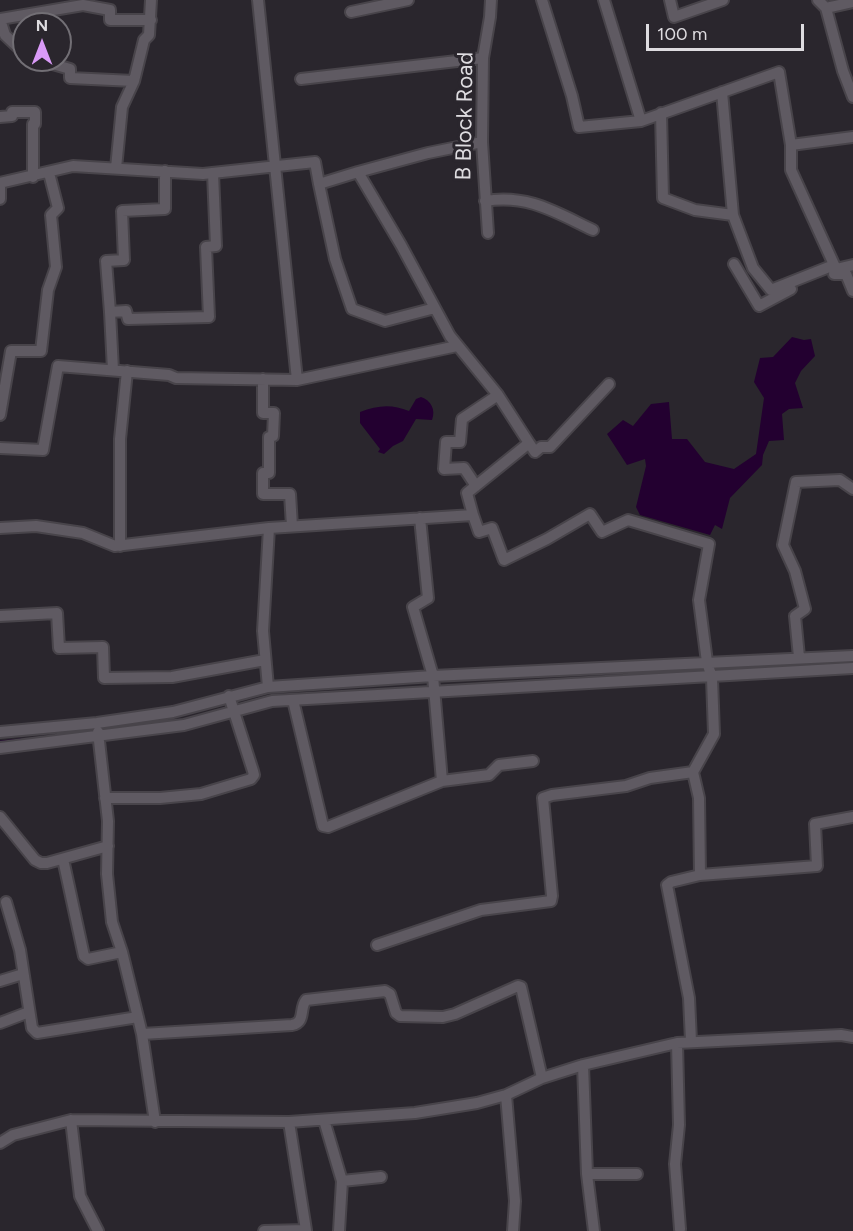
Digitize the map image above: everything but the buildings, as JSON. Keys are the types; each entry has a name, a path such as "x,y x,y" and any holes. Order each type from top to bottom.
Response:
{"street":[{"path":"116,168 122,107 134,81 144,40 149,35 151,0"},
{"path":"258,0 297,380"},
{"path":"351,12 408,0"},
{"name":"B Block Road","path":"488,233 484,201 482,141 483,58 491,0"},
{"path":"542,0 572,96 579,127 641,121 779,72 791,145 791,170 836,269"},
{"path":"604,0 641,121"},
{"path":"670,0 674,17 723,0"},
{"path":"853,3 822,4 848,70 853,97"},
{"path":"42,12 83,5 110,10 110,20 151,20"},
{"path":"12,17 0,19 5,35 12,42"},
{"path":"301,79 483,58"},
{"path":"70,72 70,78 134,81"},
{"path":"722,93 733,215 753,268 771,290 829,267 836,269 853,265"},
{"path":"0,117 12,116 12,112 35,112 33,177"},
{"path":"661,113 663,198 695,210 733,215"},
{"path":"791,145 853,137"},
{"path":"319,184 428,153 482,141"},
{"path":"0,200 0,183 73,166 213,173 315,162 335,259 352,309 385,321 435,308"},
{"path":"113,370 106,261 124,260 122,211 165,209 165,171"},
{"path":"358,172 457,346 498,395 535,452 541,447 550,447 609,384"},
{"path":"0,415 11,351 41,351 48,290 56,267 51,215 58,208 49,173"},
{"path":"110,312 126,311 128,319 210,317 206,247 216,246 213,173"},
{"path":"484,201 502,198 518,199 543,206 593,230"},
{"path":"734,264 759,306 828,274 846,274 853,291"},
{"path":"0,448 43,450 58,366 169,375 176,378 297,380 457,346"},
{"path":"120,546 120,439 127,371"},
{"path":"263,379 263,413 274,413 273,436 269,437 269,472 263,473 263,494 290,494 292,526"},
{"path":"476,486 464,468 444,469 446,442 460,441 462,419 498,395"},
{"path":"529,442 467,493 479,531 492,528 504,560 590,514 602,531 628,520 709,544 699,600 707,662 712,678 714,734 693,772 699,798 700,875"},
{"path":"840,480 853,489"},
{"path":"800,657 795,616 805,609 795,572 783,545 796,482 853,481"},
{"path":"0,528 36,526 83,533 120,546 269,528 473,515"},
{"path":"420,518 428,598 413,607 434,676 442,781"},
{"path":"268,687 262,631 269,528"},
{"path":"0,616 57,613 59,648 104,647 104,678 172,677 265,660"},
{"path":"0,732 97,723 173,712 268,687 434,676 853,656"},
{"path":"0,748 184,725 272,701 712,678 853,668"},
{"path":"340,682 340,697"},
{"path":"105,798 160,798 201,794 251,780 254,775 253,771 230,696"},
{"path":"293,700 323,826 328,827 442,781 489,775 499,765 533,761"},
{"path":"97,723 105,798 107,874 112,922 122,952 142,1034 155,1122"},
{"path":"377,945 481,910 551,901 543,798 626,786 650,778 693,772"},
{"path":"0,817 35,860 41,863 108,846"},
{"path":"691,1041 688,998 668,885 700,875 816,866 815,824 853,817"},
{"path":"63,859 84,956 88,959 96,959 122,952"},
{"path":"6,902 20,950 32,1028 37,1033 138,1017"},
{"path":"0,981 23,974"},
{"path":"142,1034 292,1025 301,1020 303,1003 310,999 385,990 390,994 396,1013 400,1016 406,1018 443,1017 455,1014 518,986 521,987 530,1018 542,1078"},
{"path":"0,1023 29,1012"},
{"path":"0,1143 13,1135 71,1120 289,1122 415,1113 477,1103 506,1095 542,1078 583,1065 677,1043 841,1035 853,1037"},
{"path":"677,1043 679,1125 675,1164 680,1229"},
{"path":"583,1065 587,1173 594,1231"},
{"path":"506,1095 515,1201 513,1231"},
{"path":"71,1120 80,1196 98,1231"},
{"path":"324,1120 342,1181 339,1231"},
{"path":"264,1231 311,1230 289,1122"},
{"path":"587,1173 637,1174"},
{"path":"342,1181 381,1177"}],"shaded area":[{"path":"792,337 811,339 815,356 801,371 795,383 803,408 789,409 782,414 784,440 769,441 763,455 762,465 730,498 722,529 715,525 710,535 640,515 636,507 646,466 645,459 627,465 607,434 623,420 633,426 651,404 669,402 672,439 687,439 705,462 734,469 756,454 764,398 754,382 760,358 773,357"},
{"path":"421,397 428,400 432,406 432,420 416,419 403,441 384,454 378,452 380,449 360,423 360,412 385,406 409,411 416,399"}],"waterway":[{"path":"0,742 20,740"}]}
